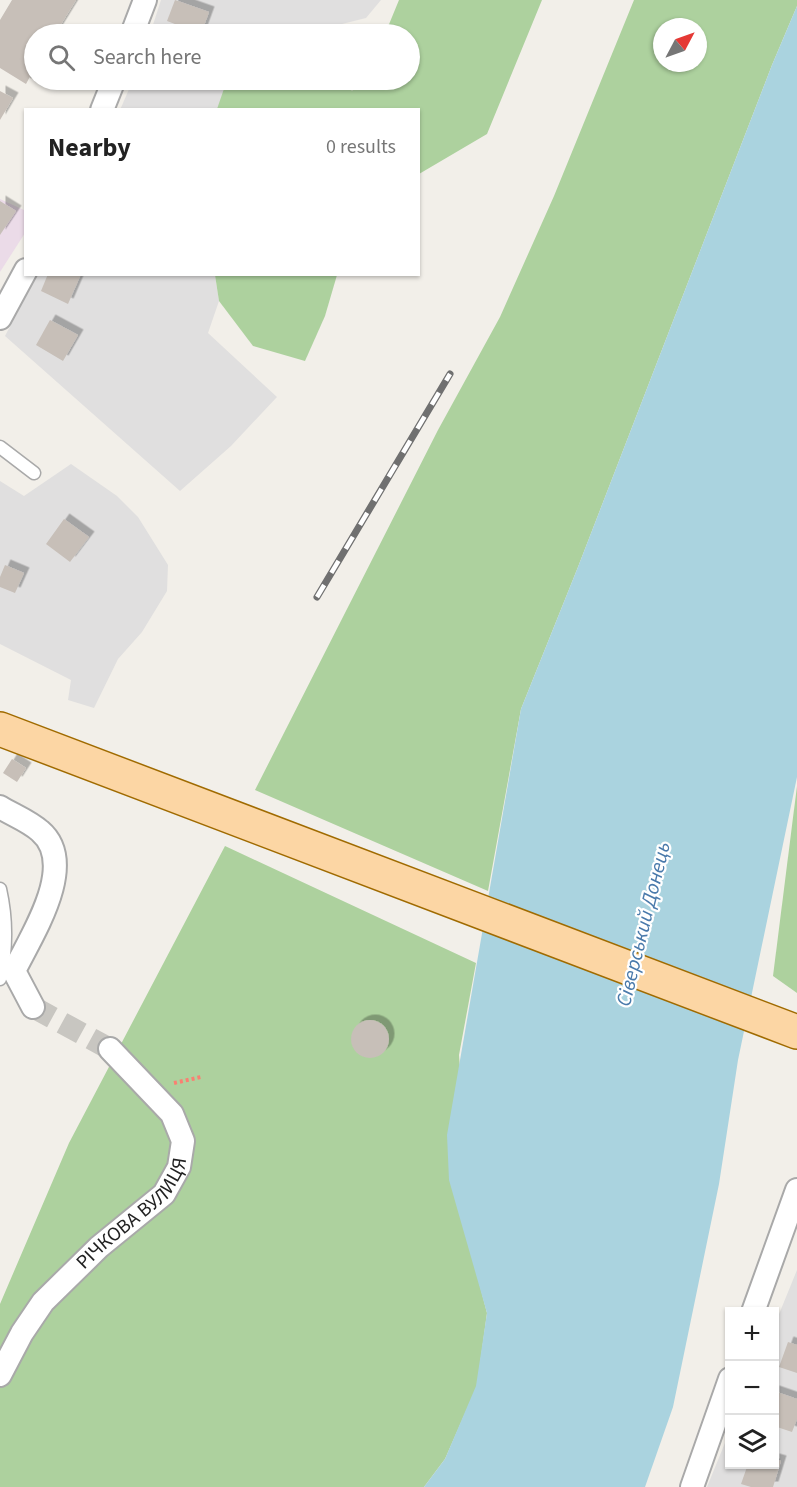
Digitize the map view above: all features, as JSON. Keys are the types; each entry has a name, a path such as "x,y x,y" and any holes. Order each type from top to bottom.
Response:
{"main road":[{"path":"0,729 797,1032"}],"street":[{"path":"136,24 145,0"},
{"path":"103,108 110,90"},
{"path":"0,318 24,274"},
{"path":"0,807 41,832 52,849 57,870 48,901 14,971 33,1007"},
{"name":"РІЧКОВА ВУЛИЦЯ","path":"0,1375 22,1333 43,1302 99,1247 164,1194 179,1167 183,1141 172,1114 110,1049"},
{"path":"754,1307 797,1190"},
{"path":"692,1487 725,1391"}],"lane":[{"path":"0,447 34,473"},
{"path":"0,889 6,913 6,955 0,979"}],"shaded area":[{"path":"161,0 381,0 366,18 342,24 153,24"},
{"path":"129,90 224,90 218,108 121,108"},
{"path":"0,199 24,210 24,235 0,272"},
{"path":"36,276 215,276 219,301 208,333 277,397 231,446 180,491 5,336"},
{"path":"71,464 117,496 138,517 168,565 167,591 142,632 118,659 94,708 68,700 71,680 0,644 0,481 24,496"},
{"path":"797,1270 797,1487 707,1487 725,1443 725,1469 779,1469 779,1314"}],"green space":[{"path":"399,0 542,0 487,134 420,173 420,108 217,108 224,90 420,90 420,24 389,24"},
{"path":"634,0 797,0 797,6 521,709 488,891 255,790 438,430 500,317 554,196"},
{"path":"215,276 337,276 325,316 305,361 253,346 219,301"},
{"path":"797,786 797,993 773,976"},
{"path":"225,846 476,963 459,1055 474,1263 487,1313 477,1386 445,1459 424,1487 0,1487 0,1304 69,1143"}],"water":[{"name":"Сіверський Донець","path":"797,6 797,777 738,1060 719,1184 673,1407 645,1487 424,1487 445,1459 476,1386 487,1313 449,1180 447,1135 521,709"}],"building":[{"path":"12,0 76,0 61,24 24,24 24,83 0,68 0,20"},
{"path":"175,0 209,12 205,24 175,24 167,21"},
{"path":"0,91 13,98 0,120"},
{"path":"0,201 16,211 0,235"},
{"path":"47,276 80,276 68,304 41,291"},
{"path":"50,320 78,335 63,361 36,345"},
{"path":"64,519 89,537 70,562 46,544"},
{"path":"5,565 24,573 15,593 0,587 0,577"},
{"path":"12,759 26,768 17,782 3,773"},
{"path":"370,1020 383,1026 389,1039 383,1052 370,1058 357,1052 351,1039 357,1026"},
{"path":"788,1342 797,1345 797,1373 779,1367"},
{"path":"779,1393 797,1399 797,1419 792,1432 779,1428"},
{"path":"746,1469 779,1469 773,1487 751,1487 741,1484"}],"tunnel":[{"path":"33,1007 110,1049"}],"railway":[{"path":"317,597 450,374"}]}
